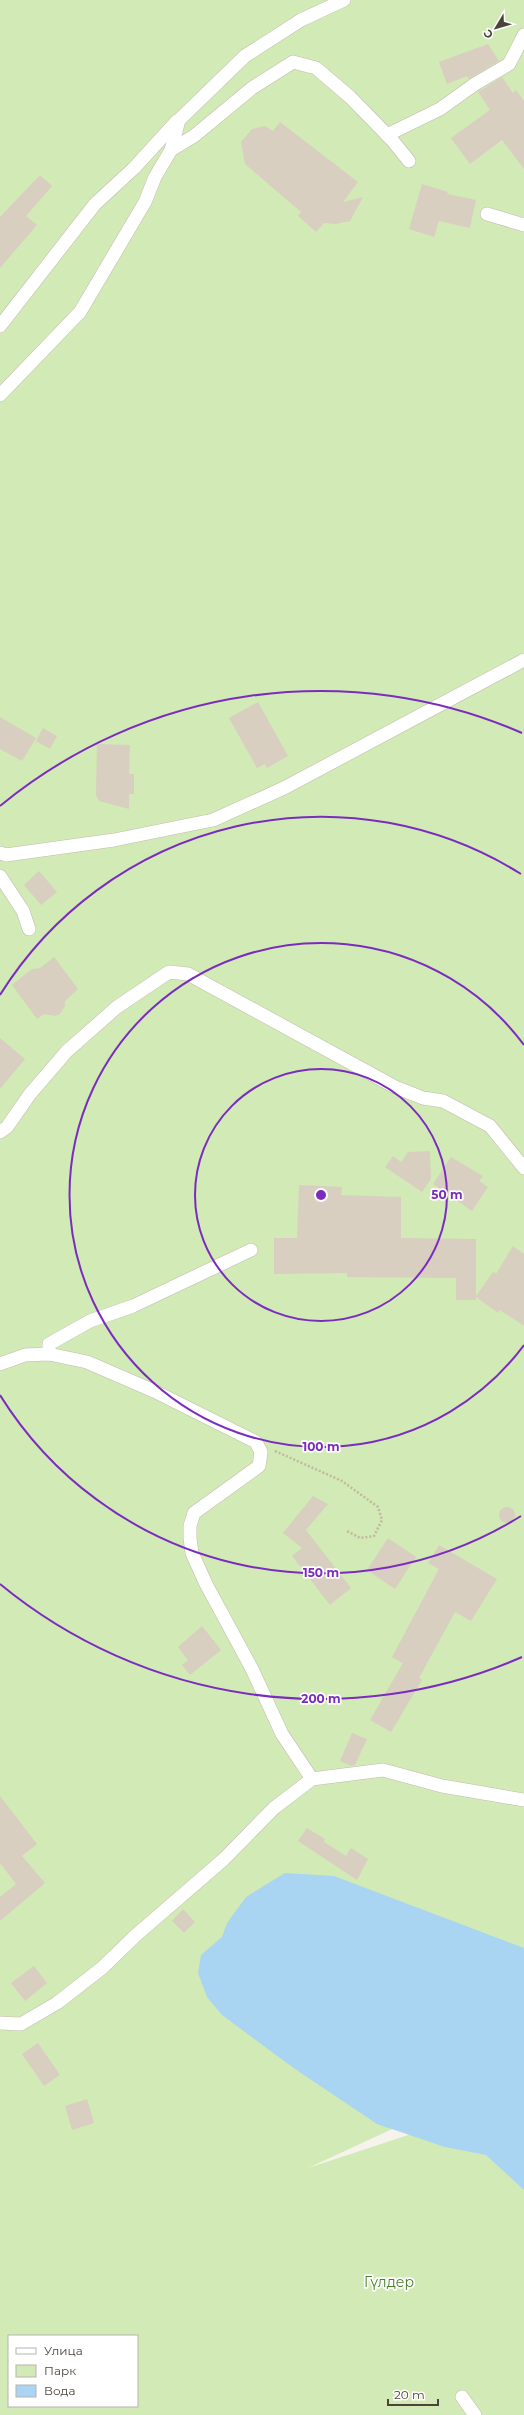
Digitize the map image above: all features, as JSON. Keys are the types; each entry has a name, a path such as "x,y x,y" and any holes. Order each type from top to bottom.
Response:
{"street":[{"path":"0,326 95,204 134,168 179,120 245,56 302,20 344,0"},
{"path":"387,135 440,109 475,84 509,64 524,35"},
{"path":"171,150 194,136 252,88 293,62 316,68 387,135 409,161"},
{"path":"0,395 80,312 122,242 171,150 179,120"},
{"path":"487,214 524,225"},
{"path":"0,853 6,855 52,850 213,820 284,788 524,660"},
{"path":"0,876 23,911 29,929"},
{"path":"0,1132 7,1127 30,1094 67,1050 117,1007 169,972 188,974 395,1087 423,1098 443,1101 490,1126 524,1168"},
{"path":"49,1354 49,1344 84,1324 133,1306 251,1250"},
{"path":"0,1364 25,1355 49,1354 87,1362 154,1391 256,1442 261,1452 259,1466 194,1513 190,1526 192,1553 206,1584 252,1669 282,1734 312,1779"},
{"path":"0,2024 21,2024 57,2003 102,1968 135,1936 224,1858 274,1808 312,1779 383,1770 442,1786 524,1800"},
{"path":"462,2397 475,2415"}],"path":[{"path":"256,1442 342,1481 378,1508 382,1520 374,1536 360,1538 347,1531"}],"green space":[{"name":"Гүлдер","path":"0,0 524,0 524,2068 308,2168 524,2097 524,2415 0,2415"}],"water":[{"path":"285,1873 334,1876 524,1948 524,2190 486,2155 445,2147 377,2124 295,2069 222,2015 207,1997 198,1973 201,1955 222,1937 227,1923 246,1897"}],"building":[{"path":"488,44 499,61 469,79 467,76 447,84 439,62"},
{"path":"502,77 513,93 516,90 524,101 524,169 502,140 470,164 451,138 490,110 478,92"},
{"path":"280,122 358,182 343,202 363,197 350,221 336,224 324,223 316,232 298,216 301,212 245,164 241,142 252,129 265,126 273,131"},
{"path":"40,175 52,186 26,216 37,225 0,268 0,217"},
{"path":"422,184 448,192 447,194 476,200 470,228 439,221 434,237 409,229"},
{"path":"258,702 288,756 267,768 265,764 257,768 229,718"},
{"path":"0,717 36,738 22,761 0,749"},
{"path":"43,728 57,736 50,749 36,741"},
{"path":"97,744 130,745 129,774 134,774 134,794 129,794 129,809 99,801 96,795"},
{"path":"39,871 57,892 41,905 24,885"},
{"path":"54,957 78,989 65,1001 65,1006 60,1014 55,1016 44,1014 37,1019 12,985 32,969 40,968"},
{"path":"0,1038 25,1059 0,1089"},
{"path":"430,1151 431,1179 422,1192 385,1167 393,1156 401,1162 408,1152"},
{"path":"451,1157 483,1176 479,1181 488,1187 472,1211 433,1184"},
{"path":"299,1185 342,1187 341,1195 401,1197 401,1238 476,1239 476,1296 493,1272 496,1274 513,1246 524,1254 524,1326 500,1310 498,1313 476,1297 476,1300 456,1300 456,1278 347,1277 347,1273 274,1274 274,1238 297,1238"},
{"path":"313,1496 328,1504 306,1530 351,1588 330,1605 292,1556 302,1548 283,1533"},
{"path":"504,1507 510,1507 515,1512 513,1521 510,1523 504,1523 499,1518 499,1512"},
{"path":"388,1538 416,1557 395,1589 367,1570"},
{"path":"439,1545 497,1579 471,1621 455,1612 419,1678 422,1680 391,1732 370,1720 403,1663 392,1657 439,1569 428,1563"},
{"path":"202,1626 221,1650 190,1675 182,1665 188,1660 178,1647"},
{"path":"352,1733 367,1739 355,1765 351,1766 340,1761"},
{"path":"0,1796 37,1844 22,1856 45,1883 0,1921 0,1897 16,1884 0,1863"},
{"path":"307,1828 325,1839 324,1842 346,1856 351,1848 368,1859 357,1880 298,1841"},
{"path":"183,1909 195,1922 184,1933 172,1921"},
{"path":"34,1966 47,1983 25,2001 11,1983"},
{"path":"38,2043 60,2075 44,2086 22,2054"},
{"path":"87,2099 94,2123 72,2130 65,2106"}]}
